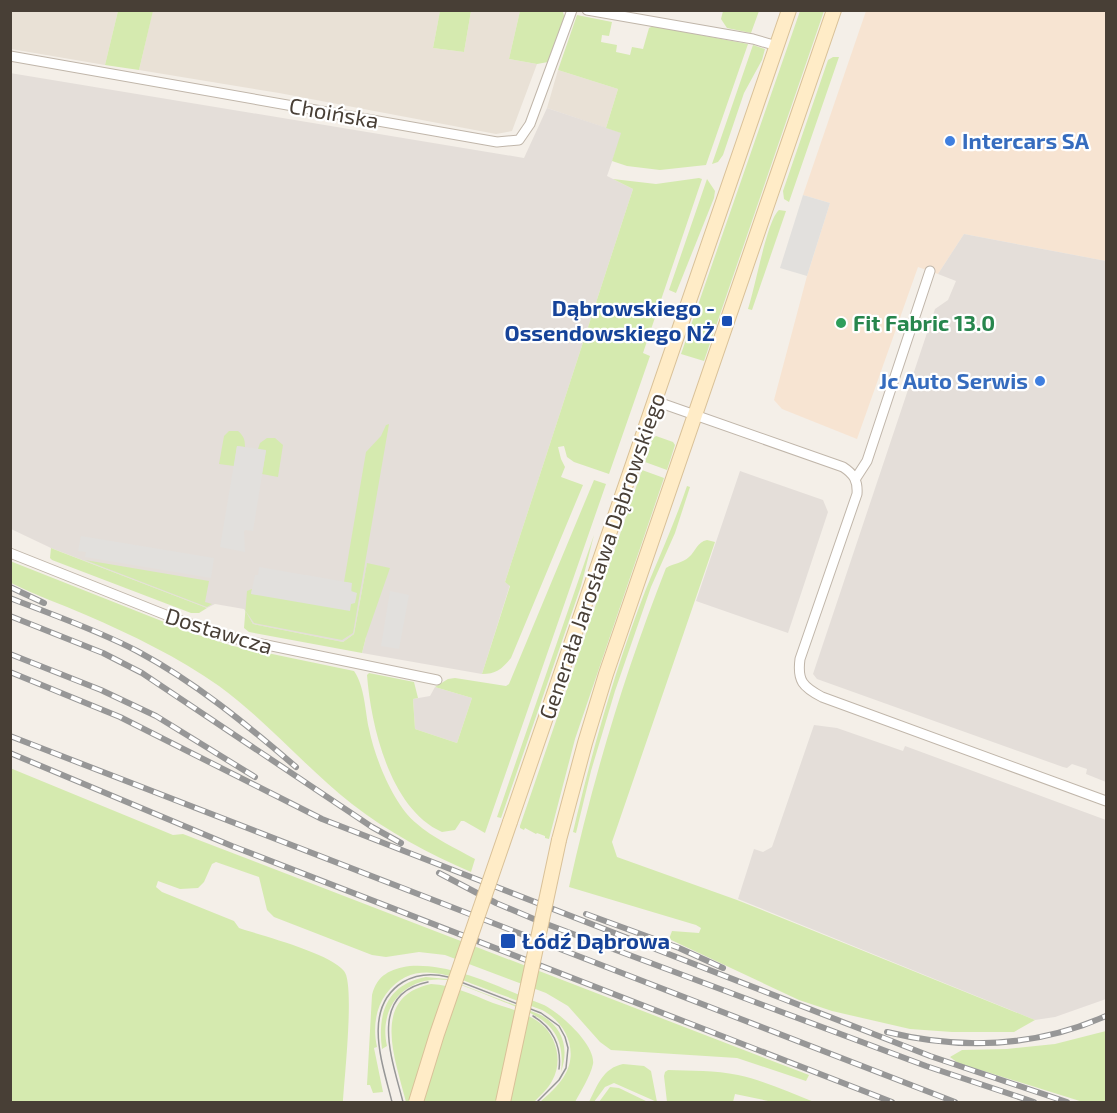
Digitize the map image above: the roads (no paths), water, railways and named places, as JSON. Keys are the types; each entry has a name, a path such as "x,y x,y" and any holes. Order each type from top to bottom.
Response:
{"main road":[{"name":"Generała Jarosława Dąbrowskiego","path":"416,1102 437,1034 789,10"},
{"name":"Generała Jarosława Dąbrowskiego","path":"503,1102 559,840 585,743 606,674 834,10"}],"street":[{"name":"Choińska","path":"10,56 497,142 519,140 530,124 572,10"},
{"path":"587,10 753,39 777,46"},
{"path":"856,478 867,461 930,271"},
{"path":"655,401 843,467 856,478 857,494 800,659 799,670 802,682 810,691 1107,801"},
{"name":"Dostawcza","path":"10,553 176,620 228,637 437,680"}],"tram line":[{"path":"392,1102 378,1038 382,1007 390,993 403,982 414,977 430,975 448,977 541,1013 559,1026 568,1048 566,1068 559,1080 537,1102"},
{"path":"403,1102 390,1050 388,1032 390,1015 397,1000 409,989 428,982"},
{"path":"533,1016 546,1026 554,1038 559,1053 559,1069"}],"railway":[{"path":"10,587 44,603"},
{"path":"10,598 106,636 158,663 219,704 296,767"},
{"path":"10,616 103,653 142,673 372,827 401,843"},
{"path":"10,654 101,690 156,716 255,777"},
{"path":"10,672 120,717 322,819 930,1056 1067,1102"},
{"path":"10,736 955,1102"},
{"path":"10,753 232,846 892,1102"},
{"path":"439,873 496,903 541,922 926,1066 1034,1102"},
{"path":"586,914 679,948 723,968"},
{"path":"887,1032 943,1041 998,1042 1053,1034 1106,1016"}],"place":[{"name":"Intercars SA","path":"950,141"},
{"name":"Dąbrowskiego - Ossendowskiego NŻ","path":"727,321"},
{"name":"Fit Fabric 13.0","path":"841,323"},
{"name":"Jc Auto Serwis","path":"1040,381"},
{"name":"Łódź Dąbrowa","path":"508,941"}]}
